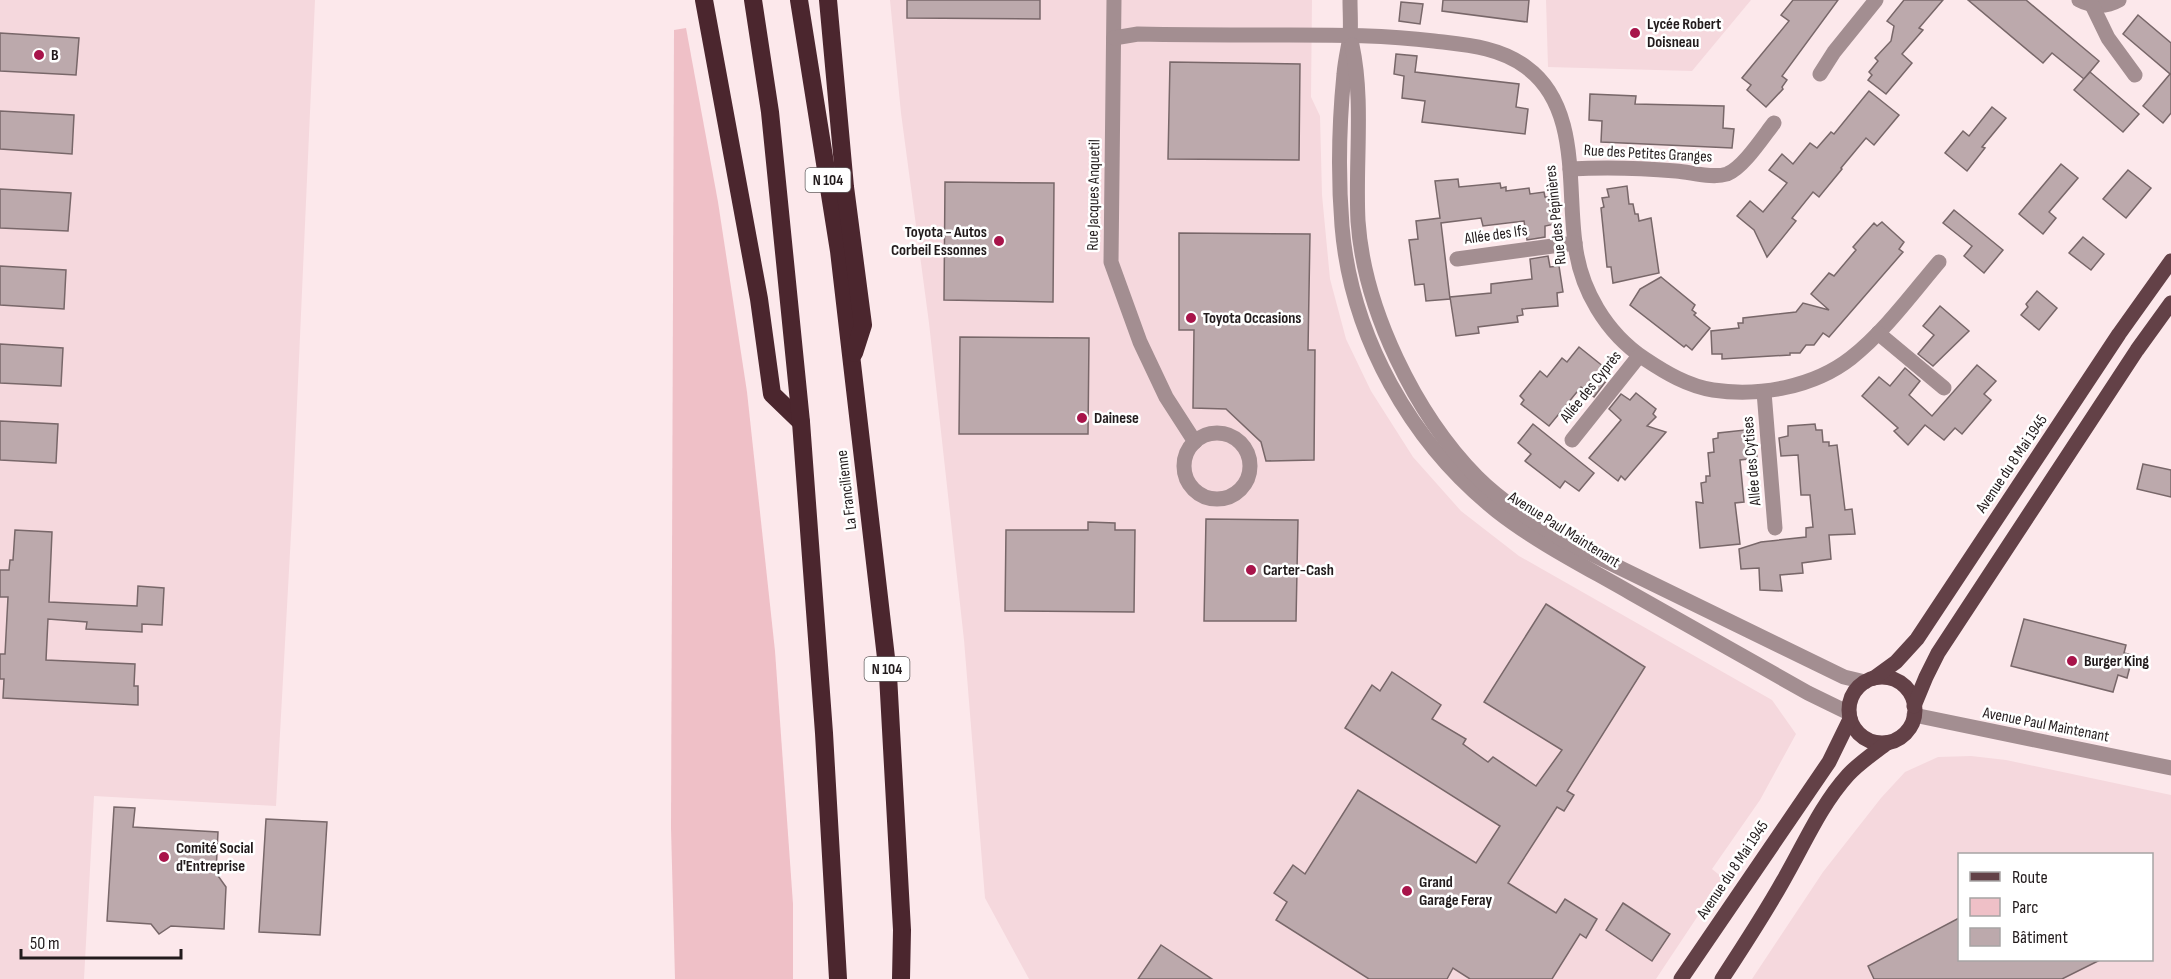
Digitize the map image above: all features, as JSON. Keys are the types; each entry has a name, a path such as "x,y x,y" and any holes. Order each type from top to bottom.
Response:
{"highway":[{"path":"704,0 759,299 772,394 801,422"},
{"path":"753,0 770,112 801,422 824,733 838,979"},
{"name":"La Francilienne","path":"799,0 839,251 888,675 902,930 901,979"},
{"path":"828,0 845,187 863,324 851,360"}],"main road":[{"name":"Avenue du 8 Mai 1945","path":"1682,979 1829,762 1849,716 1853,695 1869,680 1896,662 1917,639 2171,261"},
{"path":"1723,977 1768,907 1812,826 1848,775 1887,743 1905,734 1911,725 1926,676 1938,653 2137,350 2171,303"},
{"path":"1869,680 1892,679 1900,683 1912,697 1914,711"},
{"path":"1849,716 1854,728 1868,741 1887,743"}],"street":[{"name":"Rue Jacques Anquetil","path":"1114,0 1111,262 1140,342 1166,398 1195,442"},
{"name":"Avenue Paul Maintenant","path":"1350,0 1350,35 1344,72 1341,142 1342,227 1355,295 1377,359 1408,412 1443,460 1496,510 1526,532 1849,716"},
{"path":"1820,74 1834,52 1876,0"},
{"path":"2086,2 2110,5 2120,0"},
{"path":"2086,2 2135,75"},
{"path":"1114,38 1138,34 1350,35"},
{"name":"Avenue Paul Maintenant","path":"1350,35 1358,73 1356,181 1358,224 1370,290 1393,350 1421,404 1454,452 1478,478 1506,502 1534,523 1564,541 1844,676 1869,680"},
{"name":"Rue des Pépinières","path":"1350,35 1384,35 1489,48 1528,68 1544,83 1554,99 1563,123 1570,169 1575,243 1579,264 1595,306 1608,326 1622,341 1640,356 1683,381 1707,389 1731,393 1764,392 1800,384 1827,373 1850,359 1878,333 1939,262"},
{"name":"Rue des Petites Granges","path":"1570,169 1677,171 1719,176 1727,174 1740,164 1774,123"},
{"name":"Allée des Ifs","path":"1457,259 1575,243"},
{"path":"1878,333 1944,388"},
{"name":"Allée des Cyprès","path":"1572,440 1640,356"},
{"name":"Allée des Cytises","path":"1764,392 1775,528"},
{"path":"1218,433 1231,436 1241,443 1248,454 1250,467 1247,480 1240,490 1228,497 1216,499 1203,496 1193,489 1184,469 1185,458 1195,442 1206,435 1218,433"},
{"name":"Avenue Paul Maintenant","path":"1914,711 2171,768"}],"shaded area":[{"path":"0,0 315,0 292,516 276,806 94,796 84,979 0,979"},
{"path":"890,0 1312,0 1311,97 1320,116 1322,195 1330,279 1346,339 1371,391 1413,457 1461,511 1519,556 1772,700 1796,734 1760,800 1712,869 1723,878 1656,979 1029,979 985,898 964,640 929,323 901,113"},
{"name":"Lycée Robert Doisneau","path":"1546,0 1751,0 1692,71 1548,67"},
{"path":"1971,756 2006,760 2171,795 2171,979 1752,979 1823,872 1881,798 1905,772 1938,757"}],"green space":[{"path":"686,28 718,202 747,392 775,651 793,904 793,979 675,979 671,828 674,30"}],"building":[{"path":"907,0 1040,0 1040,19 907,18"},
{"path":"1443,0 1529,0 1527,22 1442,11"},
{"path":"1793,0 1838,0 1782,76 1787,80 1783,89 1766,107 1747,90 1751,85 1742,78 1789,21 1781,15"},
{"path":"1904,0 1943,0 1919,28 1923,30 1902,54 1912,63 1886,94 1868,80 1872,75 1869,72 1878,61 1875,58 1891,41 1894,26 1887,21"},
{"path":"1968,0 2026,0 2099,61 2084,79 2052,53 2043,63"},
{"path":"1401,2 1423,4 1420,24 1399,21"},
{"path":"2138,15 2171,43 2171,113 2163,123 2143,106 2170,74 2123,34"},
{"name":"B","path":"0,33 79,38 76,75 0,71"},
{"path":"1396,54 1417,56 1415,72 1519,84 1516,107 1528,109 1525,134 1422,122 1425,101 1402,98 1404,76 1394,74"},
{"path":"1170,62 1300,64 1299,160 1168,159"},
{"path":"2090,72 2139,114 2123,132 2074,90"},
{"path":"1869,91 1899,115 1874,145 1866,138 1819,197 1813,192 1792,218 1796,221 1767,257 1754,230 1737,216 1750,201 1763,212 1787,183 1769,170 1782,154 1793,164 1810,143 1817,148 1831,132 1834,134"},
{"path":"1590,94 1636,96 1635,104 1724,106 1723,128 1734,129 1732,148 1601,142 1602,121 1589,120"},
{"path":"1992,107 2006,118 1982,147 1985,148 1967,171 1945,153 1963,131 1969,136"},
{"name":"B","path":"0,111 74,115 72,154 0,149"},
{"path":"2061,164 2078,178 2049,212 2056,218 2043,234 2019,214"},
{"path":"2128,170 2151,188 2126,218 2103,199"},
{"path":"1458,179 1459,187 1500,183 1501,188 1506,187 1506,191 1529,188 1530,194 1544,192 1545,197 1551,197 1555,224 1545,226 1545,237 1527,240 1524,221 1483,226 1481,218 1441,223 1450,299 1426,301 1424,284 1415,285 1409,240 1418,239 1416,221 1440,218 1435,181"},
{"name":"Toyota - Autos Corbeil Essonnes","path":"945,182 1054,183 1053,302 944,300"},
{"path":"1627,186 1629,204 1633,204 1639,221 1651,218 1659,273 1613,283 1611,267 1607,267 1602,198 1609,197 1607,189"},
{"path":"0,189 71,193 68,231 0,228"},
{"path":"1954,210 2003,250 1984,273 1964,256 1972,246 1943,223"},
{"path":"1882,222 1904,242 1899,249 1903,252 1829,337 1823,333 1814,345 1806,345 1800,353 1790,353 1790,355 1722,359 1722,354 1712,354 1711,331 1739,328 1738,323 1743,323 1743,318 1796,312 1803,303 1829,310 1811,294 1829,273 1834,276 1856,250 1853,247 1874,223 1877,226"},
{"path":"1179,233 1310,234 1308,350 1315,350 1314,460 1266,461 1261,442 1226,409 1193,408 1194,330 1179,330"},
{"path":"2083,237 2104,254 2091,270 2069,253"},
{"path":"1548,256 1550,267 1559,266 1563,292 1557,293 1558,306 1522,309 1523,315 1517,316 1518,322 1478,327 1479,333 1456,336 1450,297 1491,293 1491,284 1532,279 1530,259"},
{"path":"0,266 66,270 64,309 0,305"},
{"path":"1661,277 1695,305 1692,310 1696,313 1694,315 1710,328 1692,350 1686,345 1684,347 1630,305 1640,289"},
{"path":"2037,291 2057,308 2039,330 2021,315 2028,307 2026,304"},
{"path":"1940,306 1969,331 1933,366 1918,354 1934,335 1923,326"},
{"path":"960,337 1089,338 1088,434 959,434"},
{"path":"0,344 63,348 61,386 0,383"},
{"path":"1579,347 1604,367 1598,374 1606,381 1594,397 1581,387 1549,426 1521,404 1524,400 1520,396 1540,371 1547,377 1562,358 1567,362"},
{"path":"1977,365 1996,381 1984,394 1991,400 1962,434 1955,428 1944,440 1925,425 1908,445 1894,431 1898,428 1862,396 1879,377 1890,386 1905,368 1920,381 1909,395 1932,416"},
{"path":"1636,393 1656,409 1653,414 1656,417 1647,426 1666,432 1625,480 1621,476 1618,481 1589,458 1621,420 1609,409 1621,394 1630,400"},
{"path":"0,421 58,424 56,463 0,460"},
{"path":"1533,424 1594,473 1579,491 1565,481 1560,488 1525,461 1531,454 1518,443"},
{"path":"1815,424 1816,430 1822,430 1823,442 1829,442 1829,446 1837,445 1845,510 1852,509 1855,534 1829,535 1831,559 1802,563 1803,573 1780,575 1782,591 1760,590 1759,568 1741,569 1739,549 1761,542 1806,537 1806,528 1813,527 1810,495 1801,495 1798,455 1781,456 1779,438 1788,436 1788,426"},
{"path":"1745,430 1746,440 1755,439 1757,458 1740,460 1744,502 1735,503 1740,544 1700,548 1696,502 1703,503 1701,483 1706,482 1706,476 1710,476 1708,453 1714,452 1713,439 1718,438 1718,433"},
{"path":"2143,464 2171,470 2171,497 2137,489"},
{"name":"Carter-Cash","path":"1206,519 1298,520 1296,621 1204,621"},
{"path":"1088,522 1115,523 1115,530 1135,530 1134,612 1005,611 1006,530 1088,530"},
{"path":"15,530 52,532 49,602 137,606 138,586 164,588 162,625 142,624 142,632 86,629 87,622 48,619 46,660 135,664 134,686 138,686 138,705 3,698 4,679 0,679 0,654 5,654 8,597 0,597 0,570 9,570 10,560 13,560"},
{"path":"1546,604 1645,667 1567,791 1574,795 1564,811 1557,807 1508,883 1556,913 1565,899 1597,919 1586,938 1580,934 1552,979 1470,979 1453,968 1447,979 1369,979 1276,920 1287,902 1274,893 1293,865 1305,874 1358,790 1476,863 1500,826 1345,728 1372,685 1380,691 1392,672 1441,705 1432,719 1466,739 1463,744 1488,762 1493,757 1536,786 1562,750 1484,702"},
{"name":"Burger King","path":"2024,619 2126,645 2124,653 2133,655 2127,678 2118,675 2113,692 2011,666"},
{"name":"Comité Social d'Entreprise","path":"114,807 135,808 133,827 218,832 216,873 226,887 224,929 171,926 159,934 151,924 107,921"},
{"path":"266,819 327,822 320,935 259,932"},
{"path":"1623,903 1670,934 1652,961 1606,930"},
{"path":"1958,919 1958,961 2098,961 2062,979 1874,979 1868,966"},
{"path":"1161,945 1212,979 1138,979"}],"place":[{"name":"Lycée Robert Doisneau","path":"1635,33"},
{"name":"B","path":"39,55"},
{"name":"Toyota - Autos Corbeil Essonnes","path":"999,241"},
{"name":"Toyota Occasions","path":"1191,318"},
{"name":"Dainese","path":"1082,418"},
{"name":"Carter-Cash","path":"1251,570"},
{"name":"Burger King","path":"2072,661"},
{"name":"Comité Social d'Entreprise","path":"164,857"},
{"name":"Grand Garage Feray","path":"1407,891"}]}
